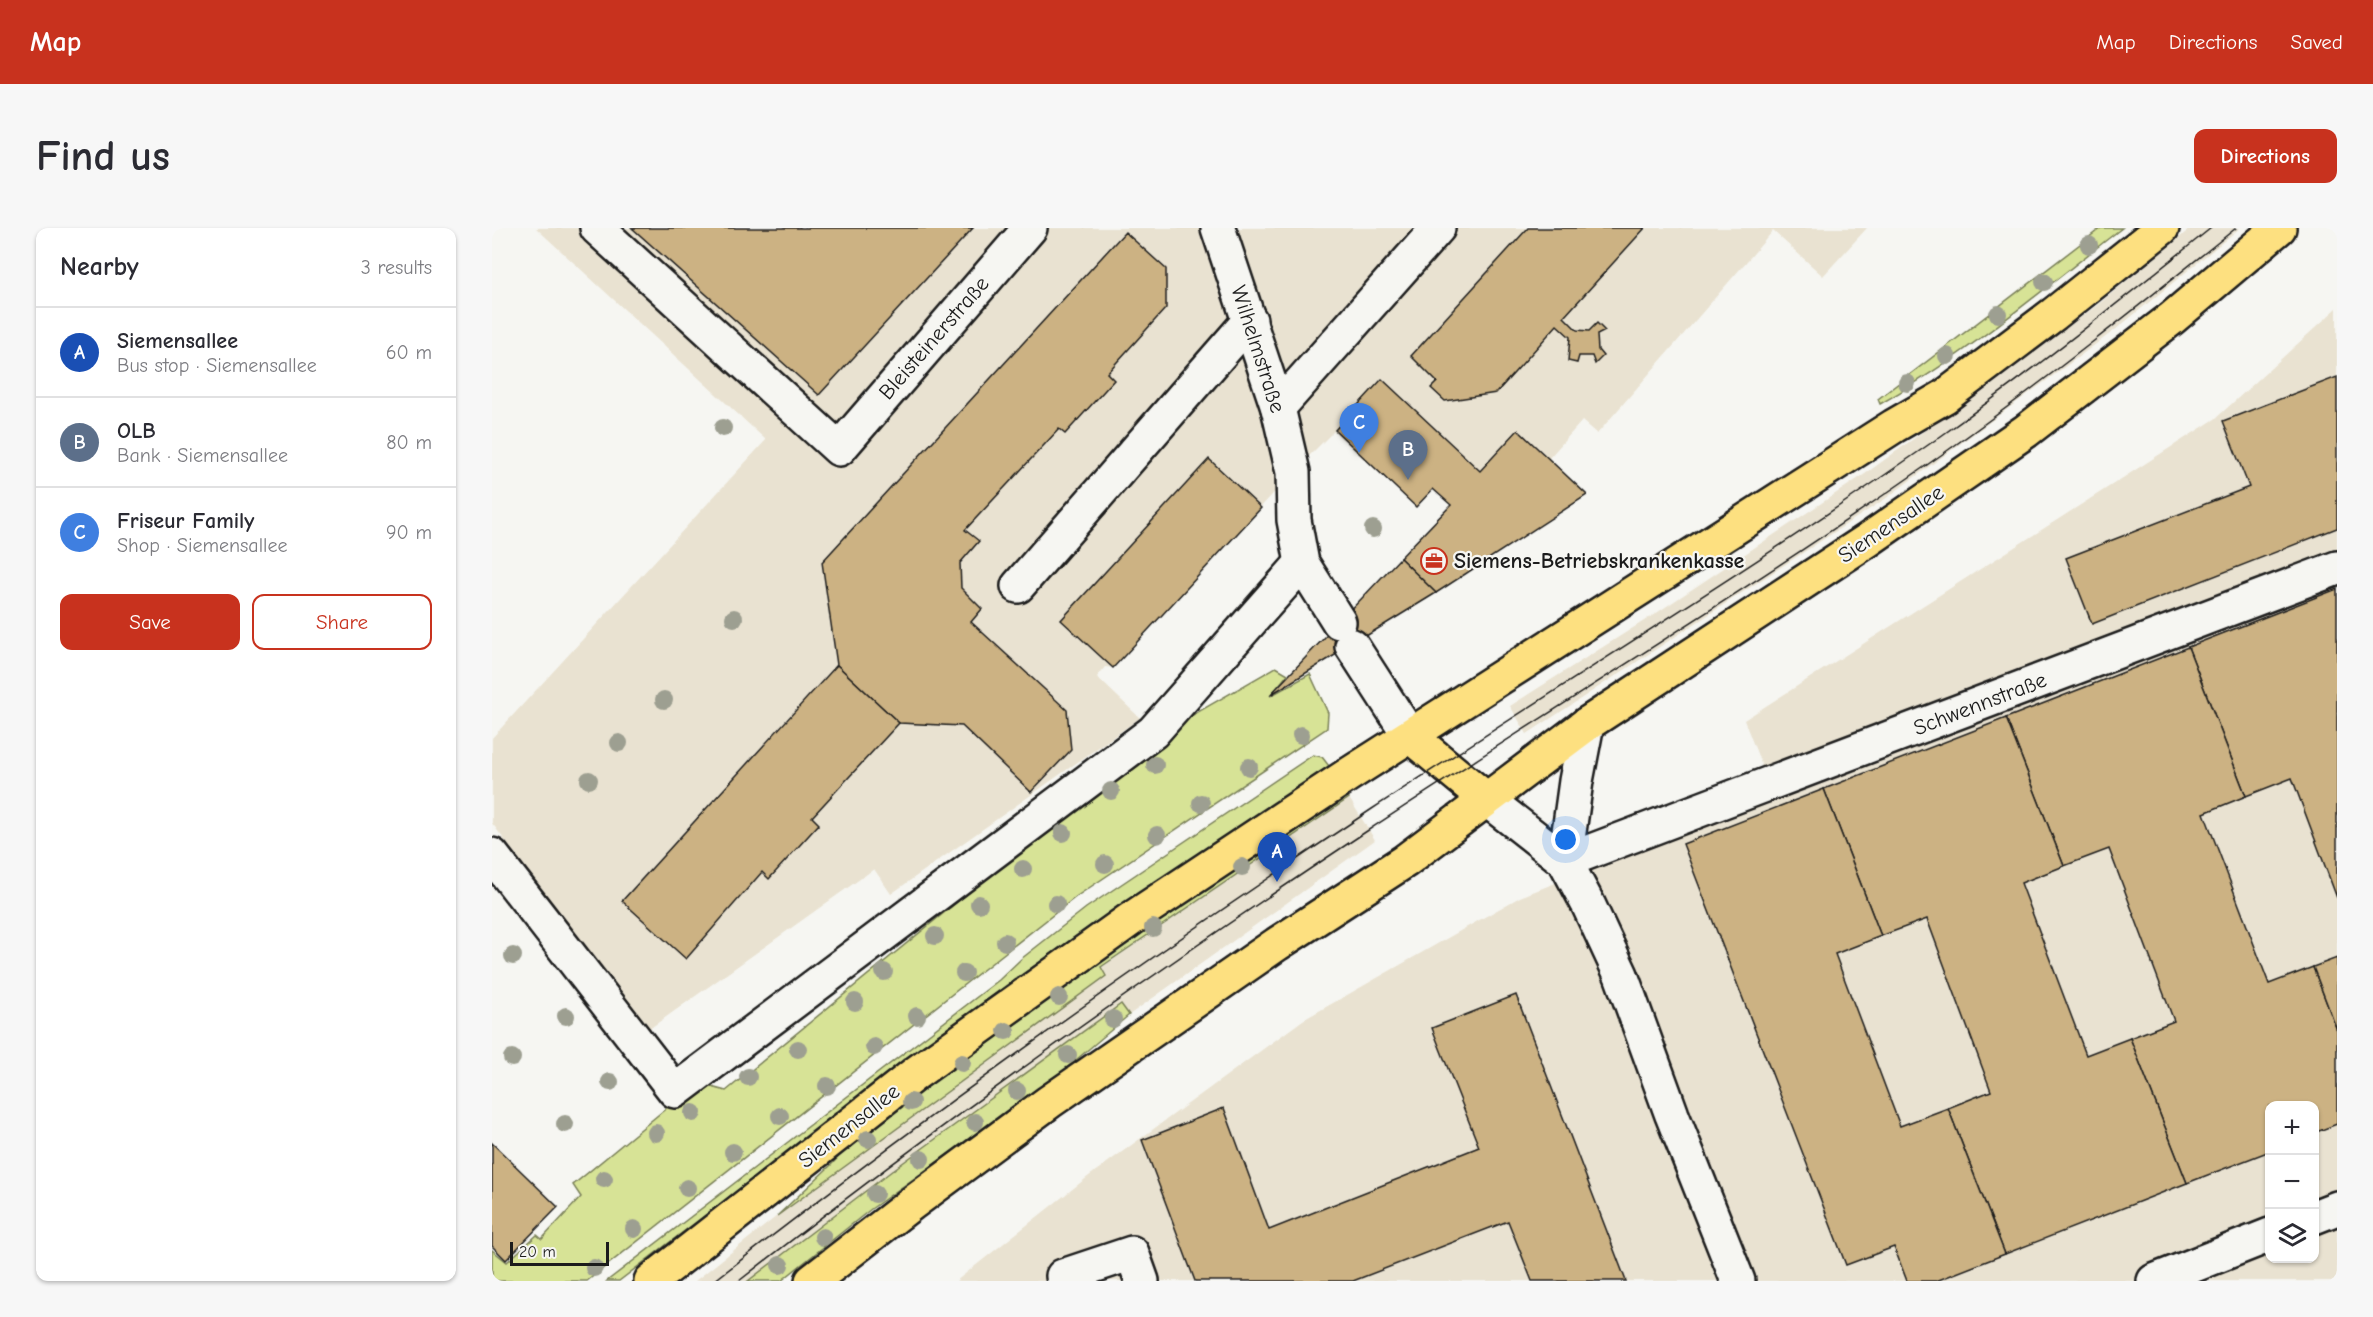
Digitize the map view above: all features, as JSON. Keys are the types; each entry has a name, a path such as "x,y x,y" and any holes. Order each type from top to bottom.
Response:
{"main road":[{"name":"Siemensallee","path":"651,1281 916,1073 1131,919 1410,736 1894,426 1944,397 2162,228"},
{"name":"Siemensallee","path":"812,1281 911,1204 1059,1095 1277,944 1405,861 1587,724 1868,540 2026,432 2171,319 2279,228"},
{"path":"1410,736 1486,799"}],"lane":[{"name":"Bleisteinerstraße","path":"597,228 839,449 1030,228"},
{"name":"Wilhelmstraße","path":"1218,228 1278,408 1293,472 1294,520 1302,563"},
{"path":"1278,408 1438,228"},
{"path":"1018,586 1250,320"},
{"path":"492,855 675,1091 1153,732 1302,563 1410,736"},
{"name":"Schwennstraße","path":"1565,861 2337,568"},
{"path":"1565,861 1574,792 1587,724"},
{"path":"1486,799 1565,861 1602,932 1621,975 1738,1281"},
{"path":"2319,1215 2337,1208"},
{"path":"2154,1281 2265,1237"},
{"path":"1063,1276 1132,1253 1142,1281"}],"shaded area":[{"path":"536,228 1867,228 1823,276 1773,231 1597,434 1582,421 1549,458 1587,495 1436,593 1400,558 1451,505 1433,489 1416,507 1334,431 1293,472 1113,668 1105,667 1097,677 1140,718 891,894 874,869 645,1032 492,823 492,738 766,440"},
{"path":"2191,228 2240,228 2115,330 1885,499 1527,734 1510,706 1655,614 1865,474 2095,307"},
{"path":"2337,308 2337,1281 956,1281 1089,1176 1303,1020 1520,897 1629,854 1763,769 1744,720 2215,419"},
{"path":"1349,798 1375,840 1129,1015 1121,1004 897,1167 748,1281 695,1281 777,1216 1105,976 1101,968"}],"green space":[{"path":"2101,228 2122,228 1974,343 1880,404 1878,399"},
{"path":"1276,667 1288,674 1270,696 1310,674 1328,713 1327,728 1077,896 587,1281 492,1281 492,1250 507,1262 537,1235 542,1239 581,1197 573,1185 697,1083 726,1091 1170,728"},
{"path":"1313,755 1322,757 1329,766 1008,984 619,1281 607,1281 999,980 1021,959 1086,908"},
{"path":"1343,789 1349,798 1101,967 1106,976 777,1216 831,1165 875,1118"},
{"path":"1121,1004 1129,1015 1050,1082 871,1209 781,1281 748,1281 897,1167"}],"building":[{"path":"632,228 973,228 819,395"},
{"path":"1528,228 1645,228 1564,317 1577,330 1589,331 1597,323 1605,331 1597,335 1598,350 1603,356 1595,364 1592,356 1579,356 1577,363 1568,361 1570,337 1557,325 1496,393 1445,401 1431,388 1437,382 1411,356"},
{"path":"1125,232 1166,269 1166,308 1107,373 1114,380 1065,434 1059,429 965,530 979,541 960,563 961,588 982,609 971,622 1067,710 1071,750 1031,792 962,726 899,723 837,665 822,562"},
{"path":"2337,377 2337,528 2092,624 2066,558 2249,487 2223,421"},
{"path":"1382,379 1480,471 1518,430 1587,495 1436,593 1400,558 1451,505 1433,489 1416,507 1335,430"},
{"path":"1209,459 1261,508 1113,668 1061,620"},
{"path":"1400,558 1436,593 1270,695"},
{"path":"2337,589 2337,898 2292,778 2246,796 2188,647"},
{"path":"2188,647 2246,796 2204,813 2269,984 2313,967 2337,1030 2337,1124 2319,1131 2319,1101 2265,1101 2265,1153 2187,1183 2130,1038 2174,1021 2109,849 2064,866 2006,718"},
{"path":"837,665 899,723 812,817 819,824 769,879 762,872 686,959 622,901"},
{"path":"2006,718 2064,866 2021,883 2086,1055 2130,1038 2187,1183 2005,1254 1948,1108 1991,1091 1927,919 1881,936 1824,789"},
{"path":"1824,789 1881,936 1835,954 1900,1126 1948,1108 2005,1254 1936,1281 1907,1281 1894,1247 1846,1265 1683,844"},
{"path":"2337,958 2337,1030 2313,967"},
{"path":"1516,995 1626,1281 1532,1281 1508,1221 1353,1281 1195,1281 1142,1140 1224,1108 1269,1230 1479,1147 1432,1028"},
{"path":"492,1143 558,1207 506,1260 492,1246"}],"tram line":[{"path":"714,1281 956,1098 1204,922 1372,809 1801,532 1941,436 2044,360 2211,228"},
{"path":"739,1281 970,1106 1207,939 1439,784 1802,550 1944,453 2055,371 2236,228"}],"place":[{"name":"Friseur Family","path":"1359,453"},
{"name":"OLB","path":"1408,480"},
{"name":"Siemens-Betriebskrankenkasse","path":"1434,561"},
{"name":"Siemensallee","path":"1277,882"}]}
